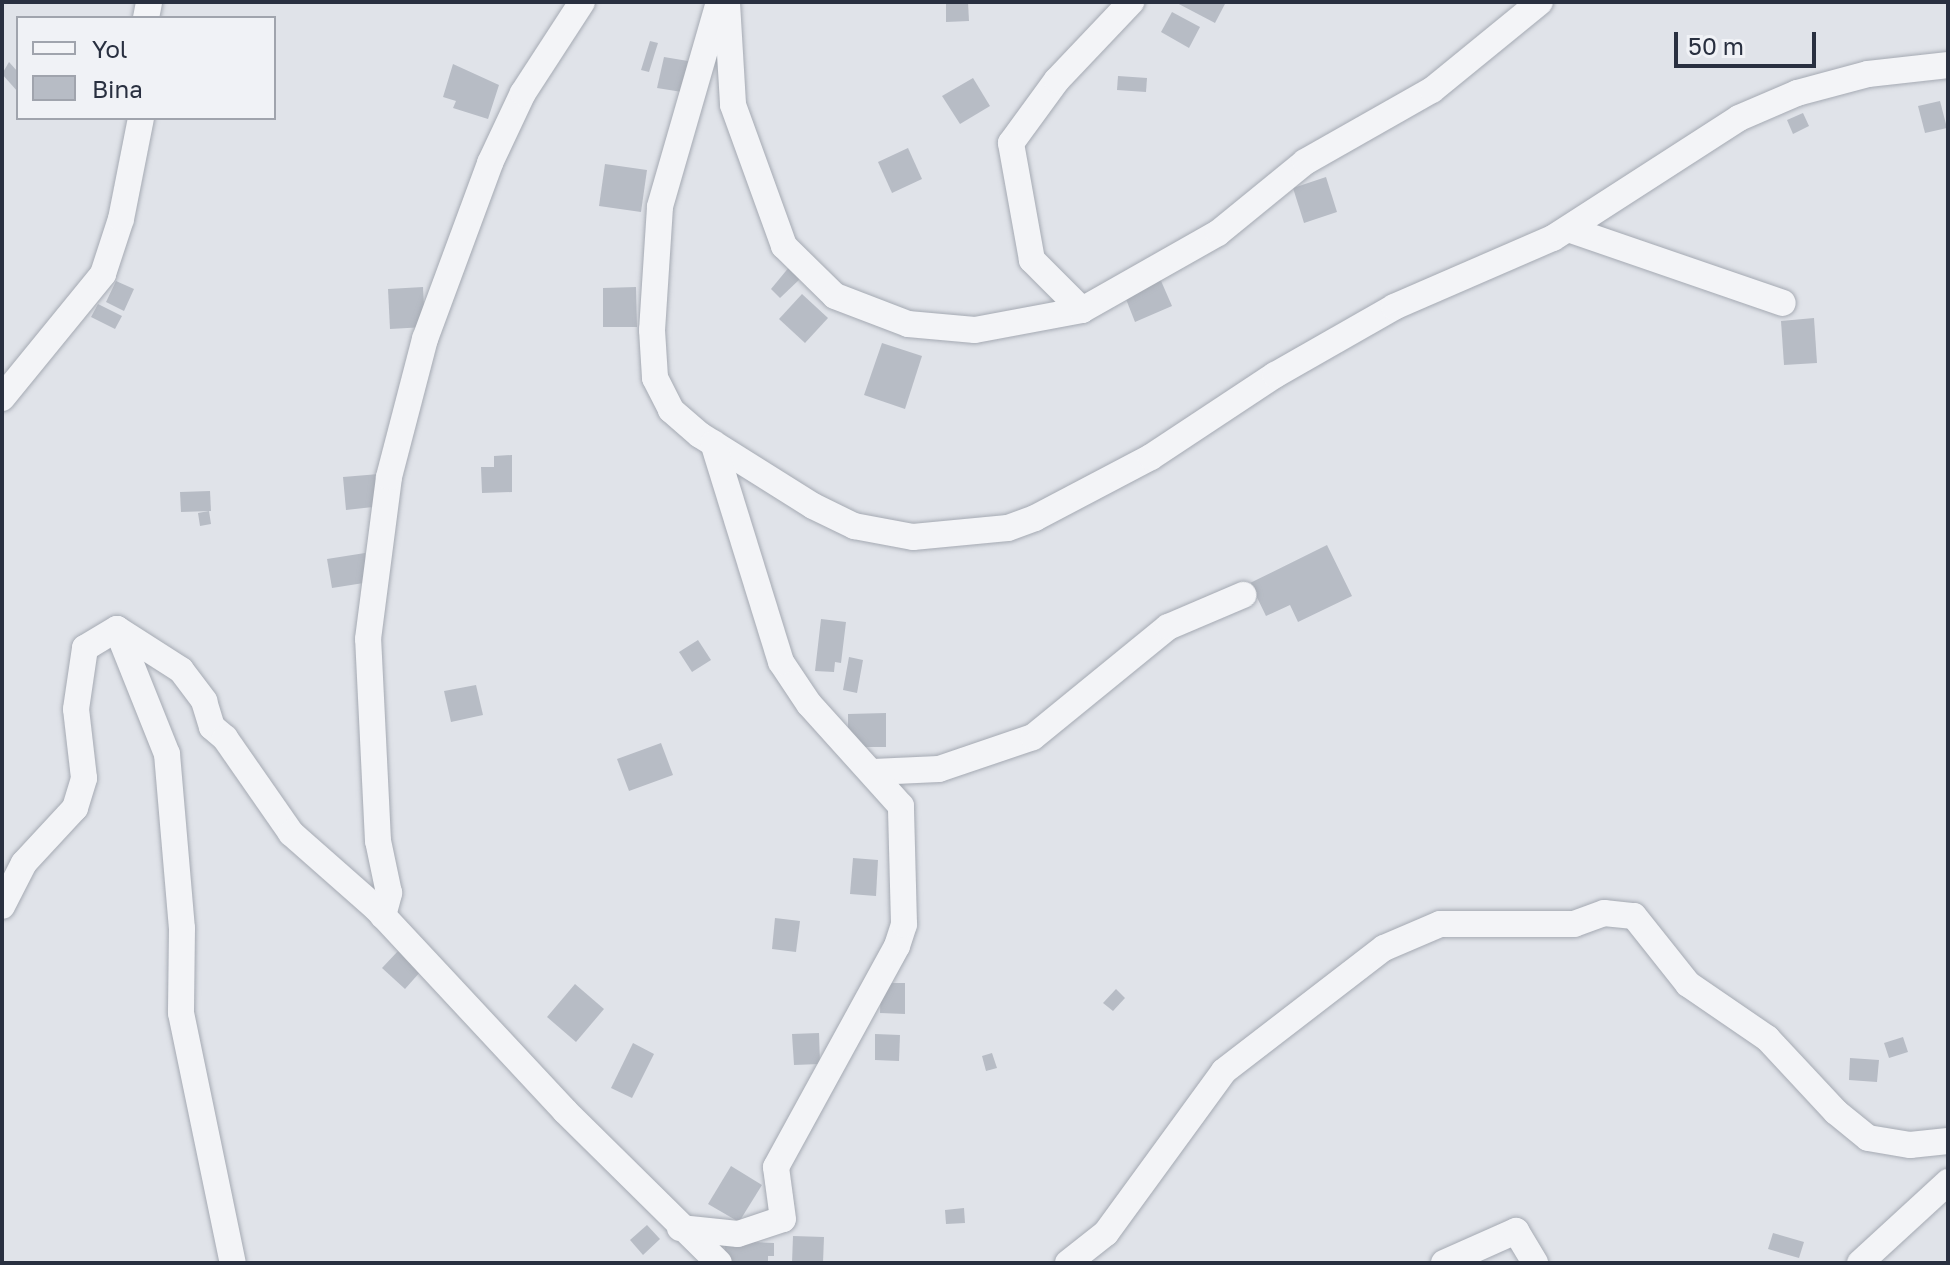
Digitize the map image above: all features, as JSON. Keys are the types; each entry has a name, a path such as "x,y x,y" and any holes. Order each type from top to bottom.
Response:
{"street":[{"path":"383,916 389,893 378,841 368,639 389,477 425,339 490,163 523,93 582,2"},
{"path":"719,2 660,207 652,330 655,378 671,410 713,443 854,526 913,537 1008,528 1151,457 1275,375 1394,307 1568,229 1739,118 1797,93 1868,74 1948,65"},
{"path":"727,2 733,105 784,246 835,296 908,324 975,330 1082,310 1218,233 1305,162 1432,90 1540,2"},
{"path":"1082,310 1032,260 1011,143 1057,80 1131,2"},
{"path":"2,398 103,274 121,219 141,120"},
{"path":"1568,229 1783,303"},
{"path":"680,1228 738,1234 783,1219 776,1167 897,946 904,924 901,806 809,704 781,662 713,443"},
{"path":"873,772 939,769 1033,737 1168,627 1243,595"},
{"path":"117,629 181,670 204,701 212,727 225,738 291,833 383,916 680,1228 719,1263"},
{"path":"2,906 24,863 75,808 84,778 76,709 85,648 117,629"},
{"path":"117,629 167,754 182,928 181,1013 233,1263"},
{"path":"1068,1263 1106,1233 1224,1071 1384,948 1440,924 1574,924 1604,913 1634,916 1688,984 1767,1038 1836,1112 1868,1138 1910,1145 1948,1141"},
{"path":"1860,1263 1948,1182"},
{"path":"1444,1263 1516,1231 1535,1263"}],"building":[{"path":"946,2 968,2 969,21 946,22"},
{"path":"1175,2 1226,2 1215,23"},
{"path":"1172,12 1200,27 1189,48 1161,32"},
{"path":"650,41 658,43 649,72 641,70"},
{"path":"664,57 688,61 682,92 657,88"},
{"path":"9,62 16,70 16,90 2,74"},
{"path":"453,64 499,85 488,119 453,108 456,101 443,97"},
{"path":"1118,76 1147,78 1146,92 1117,90"},
{"path":"973,78 990,106 960,124 942,96"},
{"path":"1940,101 1947,128 1925,133 1918,106"},
{"path":"1803,113 1809,126 1793,134 1787,120"},
{"path":"908,148 922,179 892,193 878,162"},
{"path":"605,164 647,170 641,212 599,206"},
{"path":"1326,177 1337,212 1304,223 1293,188"},
{"path":"790,266 801,278 780,298 771,289"},
{"path":"1158,274 1172,306 1135,322 1122,289"},
{"path":"116,281 134,289 124,311 106,302"},
{"path":"423,287 425,327 390,329 388,289"},
{"path":"636,287 637,327 603,327 603,288"},
{"path":"802,294 828,318 805,343 779,319"},
{"path":"98,304 122,316 115,329 91,317"},
{"path":"1814,318 1817,363 1784,365 1781,321"},
{"path":"882,343 922,356 905,409 864,395"},
{"path":"512,455 512,492 482,493 481,467 494,467 494,456"},
{"path":"379,474 382,506 346,510 343,477"},
{"path":"210,491 211,511 181,512 180,492"},
{"path":"209,511 211,524 200,526 198,513"},
{"path":"1327,545 1352,596 1298,622 1290,605 1266,616 1250,583"},
{"path":"365,553 370,582 332,588 327,559"},
{"path":"821,619 846,622 841,663 835,662 834,672 815,671"},
{"path":"698,640 711,660 692,672 679,652"},
{"path":"849,657 863,660 857,693 843,690"},
{"path":"476,685 483,715 451,722 444,691"},
{"path":"886,713 886,747 848,747 848,714"},
{"path":"661,743 673,775 629,791 617,759"},
{"path":"853,858 878,860 876,896 850,894"},
{"path":"775,918 800,921 796,952 772,949"},
{"path":"398,951 421,971 405,989 382,968"},
{"path":"881,983 905,983 905,1014 880,1013"},
{"path":"575,984 604,1009 576,1042 547,1017"},
{"path":"1116,989 1125,998 1113,1011 1103,1003"},
{"path":"819,1033 820,1064 794,1065 792,1034"},
{"path":"875,1034 900,1035 899,1061 875,1060"},
{"path":"1903,1037 1908,1052 1889,1058 1884,1043"},
{"path":"633,1043 654,1054 632,1098 611,1088"},
{"path":"992,1053 997,1068 986,1071 982,1056"},
{"path":"1850,1058 1879,1060 1877,1082 1849,1080"},
{"path":"731,1166 762,1185 739,1222 708,1204"},
{"path":"964,1208 965,1223 946,1224 945,1210"},
{"path":"647,1225 660,1239 643,1255 630,1240"},
{"path":"1773,1233 1804,1242 1799,1258 1768,1249"},
{"path":"793,1236 824,1237 823,1263 792,1263"},
{"path":"725,1241 774,1243 774,1256 768,1256 768,1263 724,1261"}]}
